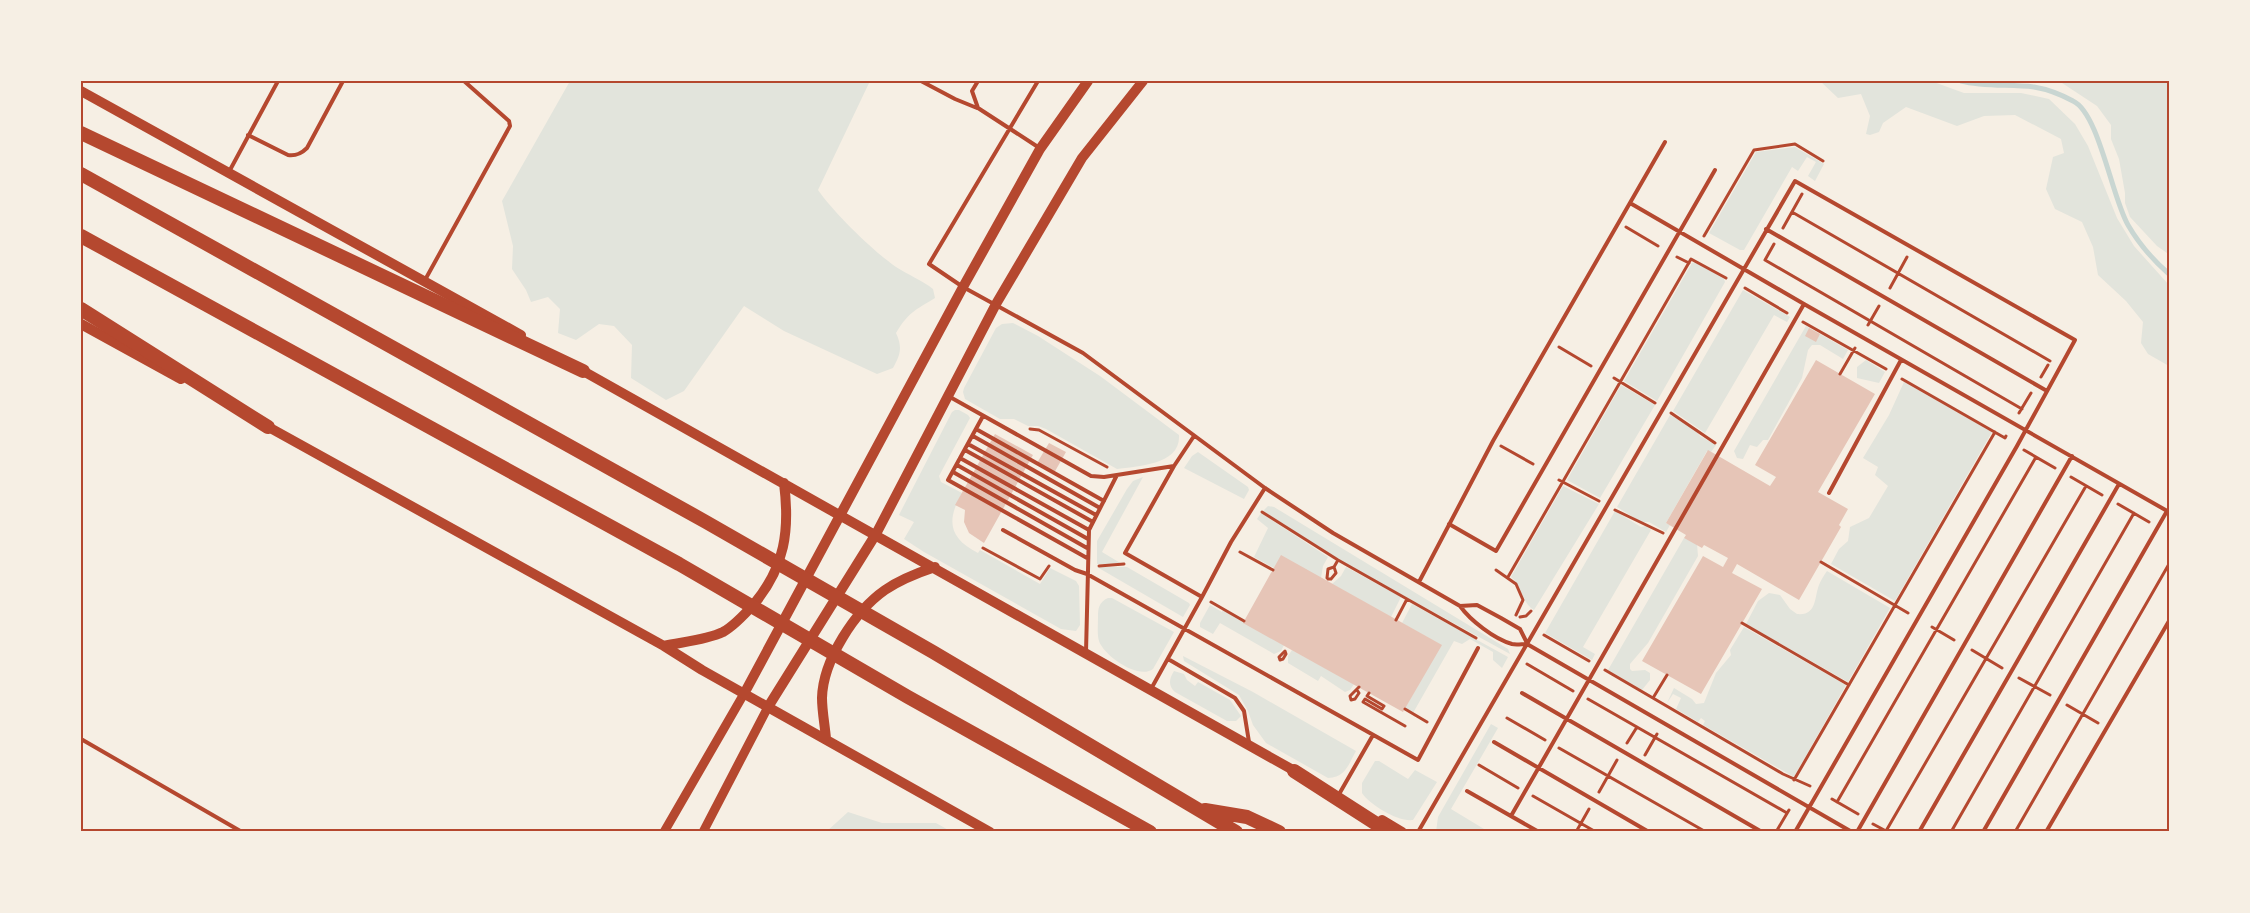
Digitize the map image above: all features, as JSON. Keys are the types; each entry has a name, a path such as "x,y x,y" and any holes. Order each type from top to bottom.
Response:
{"highway":[{"path":"81,133 583,371"},
{"path":"81,174 706,522 933,652 1236,832"},
{"path":"81,236 679,564 908,697 1150,832"},
{"path":"81,309 268,427"},
{"path":"1294,771 1389,832"},
{"path":"1194,809 1247,817 1279,832"}],"main road":[{"path":"745,692 963,286 1040,149 1088,81"},
{"path":"768,706 876,534 996,304 1082,158 1143,81"},
{"path":"81,91 425,280 1402,832"},
{"path":"81,324 664,645 702,670 745,692 990,832"},
{"path":"664,645 722,632 745,614 764,592 777,567 785,540 788,512 784,483"},
{"path":"826,739 822,696 828,669 838,645 869,603 906,578 935,567"}],"street":[{"path":"664,832 745,692"},
{"path":"703,832 768,706"}],"lane":[{"path":"229,172 278,81"},
{"path":"248,135 288,155 294,156 302,153 307,148 343,81"},
{"path":"425,280 510,126 509,121 464,81"},
{"path":"921,81 978,108 1040,149"},
{"path":"978,81 972,91 978,108"},
{"path":"1038,81 929,264 963,286 1083,353 1264,488 1333,533 1460,606 1471,620 1488,631 1512,644 1527,644 1852,832"},
{"path":"1419,582 1493,441 1665,142"},
{"path":"1449,524 1496,551 1715,170"},
{"path":"1418,832 1795,181 2074,340 2017,446 1795,832"},
{"path":"1630,203 2168,512 1983,832"},
{"path":"1766,229 2047,391"},
{"path":"1511,816 1804,304"},
{"path":"1829,493 1901,360"},
{"path":"949,397 1091,476 1104,477 1174,466"},
{"path":"984,416 948,480 1087,558"},
{"path":"976,429 1104,501"},
{"path":"973,435 1100,508"},
{"path":"1194,436 1174,466 1125,553 1202,597"},
{"path":"968,444 1096,515"},
{"path":"965,450 1093,522"},
{"path":"1857,832 2072,456"},
{"path":"960,458 1089,530"},
{"path":"957,465 1088,539"},
{"path":"953,472 1087,548"},
{"path":"1086,653 1089,530 1118,474"},
{"path":"1919,832 2119,484"},
{"path":"1151,689 1230,542 1264,488"},
{"path":"1003,530 1185,628 1418,760 1478,648"},
{"path":"1460,606 1477,605 1510,623 1520,629 1527,644"},
{"path":"2046,832 2169,621"},
{"path":"1168,659 1235,698 1244,711 1249,745"},
{"path":"1522,693 1762,832"},
{"path":"1338,796 1373,735"},
{"path":"81,739 242,832"},
{"path":"1494,742 1649,832"},
{"path":"1467,791 1539,832"}],"path":[{"path":"1508,577 1561,481 1754,150 1795,144 1823,161"},
{"path":"1806,188 1764,260 2021,411 2066,335"},
{"path":"1792,212 2050,361"},
{"path":"1618,223 1658,246"},
{"path":"1674,256 1689,263"},
{"path":"1890,288 1907,257"},
{"path":"1691,259 1726,278"},
{"path":"1744,288 1792,316"},
{"path":"1869,323 1880,305"},
{"path":"1805,323 1854,349 2006,437 2036,458 2158,527"},
{"path":"1550,342 1591,366"},
{"path":"1840,374 1854,349"},
{"path":"1614,378 1655,403"},
{"path":"1671,413 1717,443"},
{"path":"1026,429 1040,430 1118,474"},
{"path":"1794,780 1995,432"},
{"path":"1493,441 1533,464"},
{"path":"1837,802 2036,458"},
{"path":"1561,481 1599,501"},
{"path":"1886,831 2086,486"},
{"path":"1253,506 1338,560 1478,639"},
{"path":"1615,510 1664,534"},
{"path":"1951,832 2134,513"},
{"path":"982,548 1040,579 1048,566"},
{"path":"1240,552 1273,570"},
{"path":"1097,566 1123,565 1131,556"},
{"path":"1327,580 1328,569 1334,567 1338,560"},
{"path":"1821,562 1908,613"},
{"path":"2015,832 2169,564"},
{"path":"1496,570 1516,584 1523,600 1516,617 1526,616 1532,611"},
{"path":"1202,597 1244,621"},
{"path":"1396,620 1407,599"},
{"path":"1742,623 1849,685"},
{"path":"1932,627 1954,640"},
{"path":"1544,635 1591,662"},
{"path":"1970,649 2003,669"},
{"path":"1518,660 1573,692"},
{"path":"1603,669 1794,780 1810,786"},
{"path":"1653,698 1667,675"},
{"path":"2018,677 2051,696"},
{"path":"1369,693 1367,696 1384,706 1382,709 1365,699 1364,702 1405,726"},
{"path":"1586,699 1656,735 1788,812 1776,832"},
{"path":"2066,704 2098,723"},
{"path":"1405,710 1436,726"},
{"path":"1508,717 1546,740"},
{"path":"1627,744 1637,727"},
{"path":"1641,762 1656,735"},
{"path":"1556,746 1706,832"},
{"path":"1599,792 1617,760"},
{"path":"1479,765 1519,788"},
{"path":"1801,787 1804,783"},
{"path":"1530,794 1596,832"},
{"path":"1576,832 1590,808"}],"shaded area":[{"path":"570,81 870,81 818,190 854,231 876,251 896,267 933,289 935,298 912,312 896,333 900,351 893,368 877,374 784,331 744,306 684,391 666,400 631,378 632,345 614,326 599,324 576,340 558,333 560,309 548,297 531,302 512,269 513,246 502,201"},
{"path":"1820,81 1931,81 1964,93 2021,93 2049,99 2075,124 2088,146 2117,218 2134,246 2169,285 2169,366 2148,354 2141,343 2143,322 2126,301 2098,275 2093,247 2082,222 2055,209 2046,189 2053,157 2064,153 2061,139 2015,115 1984,116 1957,126 1906,107 1883,123 1879,132 1870,135 1866,134 1870,116 1861,94 1838,98"},
{"path":"2059,81 2169,81 2169,259 2167,253 2157,246 2130,217 2125,203 2119,159 2111,139 2111,125 2097,106"},
{"path":"1795,147 1824,164 1815,181 1808,176 1816,162 1807,157 1798,171 1792,167 1744,250 1709,233 1756,152"},
{"path":"1696,262 1724,279 1725,282 1657,401 1624,381 1692,263"},
{"path":"1743,290 1790,317 1787,322 1774,315 1705,433 1673,411"},
{"path":"1013,323 1038,336 1100,376 1179,435 1178,445 1173,453 1146,465 1117,469 1046,429 1028,426 1014,419 1000,419 965,399 964,388 996,328 1002,324"},
{"path":"1806,326 1848,350 1843,359 1820,345 1812,345 1808,350 1802,378 1768,440 1763,440 1757,447 1750,445 1743,459 1737,458 1734,451"},
{"path":"1866,360 1885,372 1879,383 1857,378 1857,367"},
{"path":"1904,382 1992,432 1895,601 1831,564 1839,549 1848,541 1850,527 1869,518 1888,486 1875,475 1878,467 1863,458 1889,415"},
{"path":"1621,385 1655,405 1600,498 1567,480"},
{"path":"955,410 959,410 970,418 939,476 941,482 962,493 952,520 956,535 978,553 980,550 1040,584 1050,568 1076,581 1079,586 1080,625 1076,631 1061,629 904,539 914,522 899,515"},
{"path":"1670,415 1693,427 1700,436 1716,445 1711,452 1707,451 1666,523 1670,525 1666,532 1649,522 1641,522 1617,507"},
{"path":"1198,452 1248,487 1249,490 1244,499 1184,468 1192,456"},
{"path":"1143,477 1102,552 1122,564 1097,564 1097,541 1127,489 1133,481"},
{"path":"1563,486 1599,504 1534,610 1511,577"},
{"path":"1268,506 1274,507 1508,649 1510,654 1346,564 1263,511"},
{"path":"1615,511 1641,527 1646,526 1651,530 1583,647 1595,654 1592,660 1545,633"},
{"path":"1261,513 1328,557 1323,566 1321,578 1274,568 1254,557 1268,528 1257,519"},
{"path":"1684,538 1697,544 1698,556 1648,643 1630,664 1632,671 1645,670 1650,673 1650,680 1642,690 1608,670"},
{"path":"1097,567 1127,567 1190,605 1183,617"},
{"path":"1346,567 1401,597 1391,617 1332,584 1341,576"},
{"path":"1827,571 1890,608 1848,682 1746,624 1758,601 1769,593 1780,595 1790,609 1797,614 1808,612 1814,605 1819,585"},
{"path":"1112,598 1174,632 1153,669 1147,672 1131,669 1102,647 1098,635 1098,611 1101,603"},
{"path":"1412,604 1508,657 1502,668 1493,660 1493,652 1470,639 1462,644 1454,641 1413,713 1405,708 1441,645 1402,623"},
{"path":"1210,605 1284,645 1281,651 1274,654 1220,623 1213,634 1200,627"},
{"path":"1744,627 1846,685 1794,777 1703,725 1705,721 1701,718 1698,722 1676,709 1681,698 1673,694 1667,703 1674,688 1696,704 1704,703 1716,673 1731,655 1730,650"},
{"path":"1292,650 1354,684 1350,690 1345,692 1321,676 1318,681 1288,663 1288,656"},
{"path":"1183,656 1253,692 1356,751 1346,769 1339,775 1328,778 1266,743 1253,725 1239,695 1184,661"},
{"path":"1174,671 1184,674 1187,680 1195,686 1198,682 1230,700 1241,716 1236,721 1227,721 1175,692 1170,682"},
{"path":"1491,724 1498,728 1451,809 1489,832 1436,832 1438,817"},
{"path":"1375,761 1379,761 1408,779 1415,770 1437,782 1413,820 1385,812 1371,803 1362,793 1362,783"},
{"path":"848,812 882,823 936,823 952,832 826,832"}],"building":[{"path":"1809,328 1820,334 1816,342 1805,336"},
{"path":"1816,360 1875,394 1818,492 1848,509 1839,525 1841,527 1799,600 1737,564 1732,573 1762,589 1701,694 1642,661 1703,556 1723,567 1728,558 1704,545 1702,548 1684,538 1686,535 1666,523 1708,450 1770,486 1776,477 1755,465"},
{"path":"995,434 1033,455 984,543 969,533 964,522 965,510 955,505"},
{"path":"1049,443 1066,452 1054,473 1037,463"},
{"path":"1281,555 1442,645 1403,712 1243,623"}],"waterway":[{"path":"1961,81 2039,88 2069,99 2082,109 2098,138 2116,196 2128,225 2157,263 2169,274"}]}
